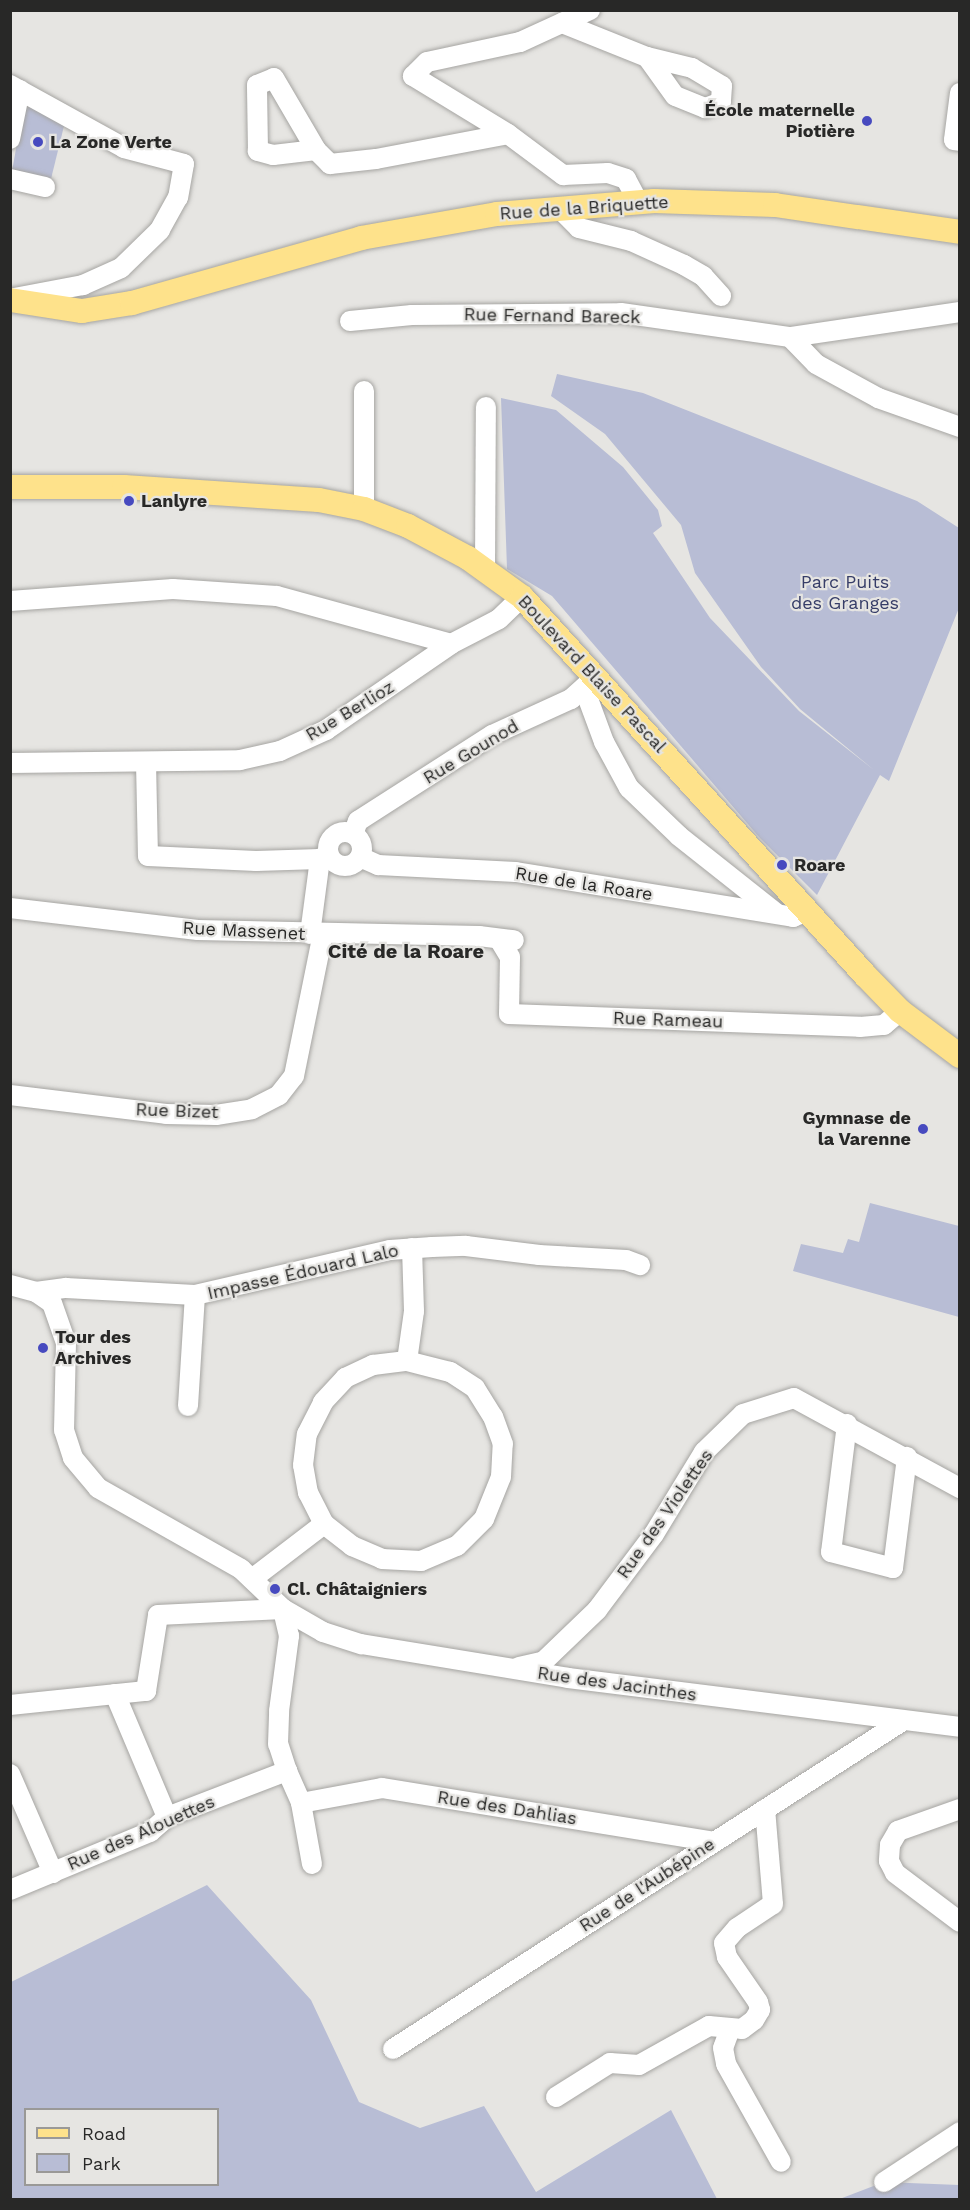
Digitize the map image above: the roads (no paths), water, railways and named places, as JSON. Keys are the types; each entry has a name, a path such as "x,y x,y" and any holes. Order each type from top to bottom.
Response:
{"main road":[{"name":"Rue de la Briquette","path":"10,299 82,311 132,303 361,238 497,214 638,202 776,206 960,232"},
{"name":"Boulevard Blaise Pascal","path":"10,486 244,493 319,500 364,509 408,526 486,572 522,597 590,683 900,1011 960,1056"}],"street":[{"path":"590,10 520,42 427,62 413,76 508,134 563,175 608,173 626,179 638,202"},
{"path":"562,23 647,57"},
{"path":"10,138 15,87 124,147 184,164 178,197 160,230 121,268 83,285 10,299"},
{"path":"960,93 954,140 960,141"},
{"path":"316,150 330,164 508,134"},
{"path":"10,179 45,187"},
{"path":"560,209 579,228 631,241 684,265 703,276 721,296"},
{"name":"Rue Fernand Bareck","path":"350,321 412,315 621,313 793,336 960,312"},
{"path":"793,336 816,364 878,398 960,427"},
{"path":"364,392 364,509"},
{"path":"486,406 486,572"},
{"path":"10,601 173,589 277,596 451,644"},
{"name":"Rue Berlioz","path":"10,763 240,760 280,751 326,730 451,644 499,619 522,597"},
{"name":"Rue Gounod","path":"353,834 358,821 492,735 571,699 590,683"},
{"name":"Boulevard Blaise Pascal","path":"590,683 604,742 629,788 678,836 778,914"},
{"name":"Rue de la Roare","path":"146,762 148,856 256,861 325,857 340,866 349,866 360,857 378,865 516,872 793,917 807,911"},
{"path":"325,857 330,840 337,834 353,834 361,844 360,857"},
{"name":"Rue Bizet","path":"10,1095 166,1114 216,1114 252,1109 279,1095 294,1076 317,934 325,857"},
{"name":"Rue Massenet","path":"10,908 198,930 507,939"},
{"name":"Rue Rameau","path":"507,939 510,957 509,1014 860,1027 884,1024 900,1011"},
{"name":"Impasse Édouard Lalo","path":"36,1292 66,1288 195,1295 412,1248 466,1246 539,1255 626,1260 640,1265"},
{"path":"407,1361 414,1311 412,1248"},
{"path":"10,1285 36,1292"},
{"name":"Rue des Jacinthes","path":"36,1292 52,1304 66,1343 64,1430 73,1458 98,1488 252,1579 284,1609 323,1632 361,1644 511,1669 901,1722 960,1727"},
{"path":"188,1406 195,1295"},
{"path":"407,1361 450,1372 476,1388 493,1417 503,1444 501,1477 484,1519 457,1546 421,1561 382,1559 352,1546 324,1524 308,1493 303,1465 307,1434 323,1402 345,1378 374,1365 407,1361"},
{"name":"Rue des Violettes","path":"511,1669 544,1661 597,1610 654,1534 704,1452 743,1414 794,1398 847,1424 960,1488"},
{"path":"847,1424 831,1552 893,1568 907,1457"},
{"path":"252,1579 324,1524"},
{"path":"10,1705 146,1691 158,1615 284,1609 289,1636 279,1711 278,1744 301,1803 312,1864"},
{"path":"115,1694 168,1817"},
{"name":"Rue de l'Aubépine","path":"393,2049 901,1722"},
{"name":"Rue des Alouettes","path":"10,1890 150,1832 168,1817 287,1772"},
{"path":"10,1774 53,1873"},
{"name":"Rue des Dahlias","path":"301,1803 382,1788 714,1842"},
{"path":"556,2097 610,2062 639,2065 709,2026 742,2029 760,2010 727,1957 724,1943 737,1928 773,1904 765,1809"},
{"path":"960,1809 898,1831 890,1845 889,1861 895,1873 960,1922"},
{"path":"730,2029 723,2048 726,2064 781,2162"},
{"path":"884,2182 960,2132"}],"place":[{"name":"École maternelle Piotière","path":"867,121"},
{"name":"La Zone Verte","path":"38,142"},
{"name":"Lanlyre","path":"129,501"},
{"name":"Roare","path":"782,865"},
{"name":"Gymnase de la Varenne","path":"923,1129"},
{"name":"Tour des Archives","path":"43,1348"},
{"name":"Cl. Châtaigniers","path":"275,1589"}],"district":[{"name":"Cité de la Roare","path":"406,951"}],"park label":[{"name":"Parc Puits des Granges","path":"845,593"}]}
